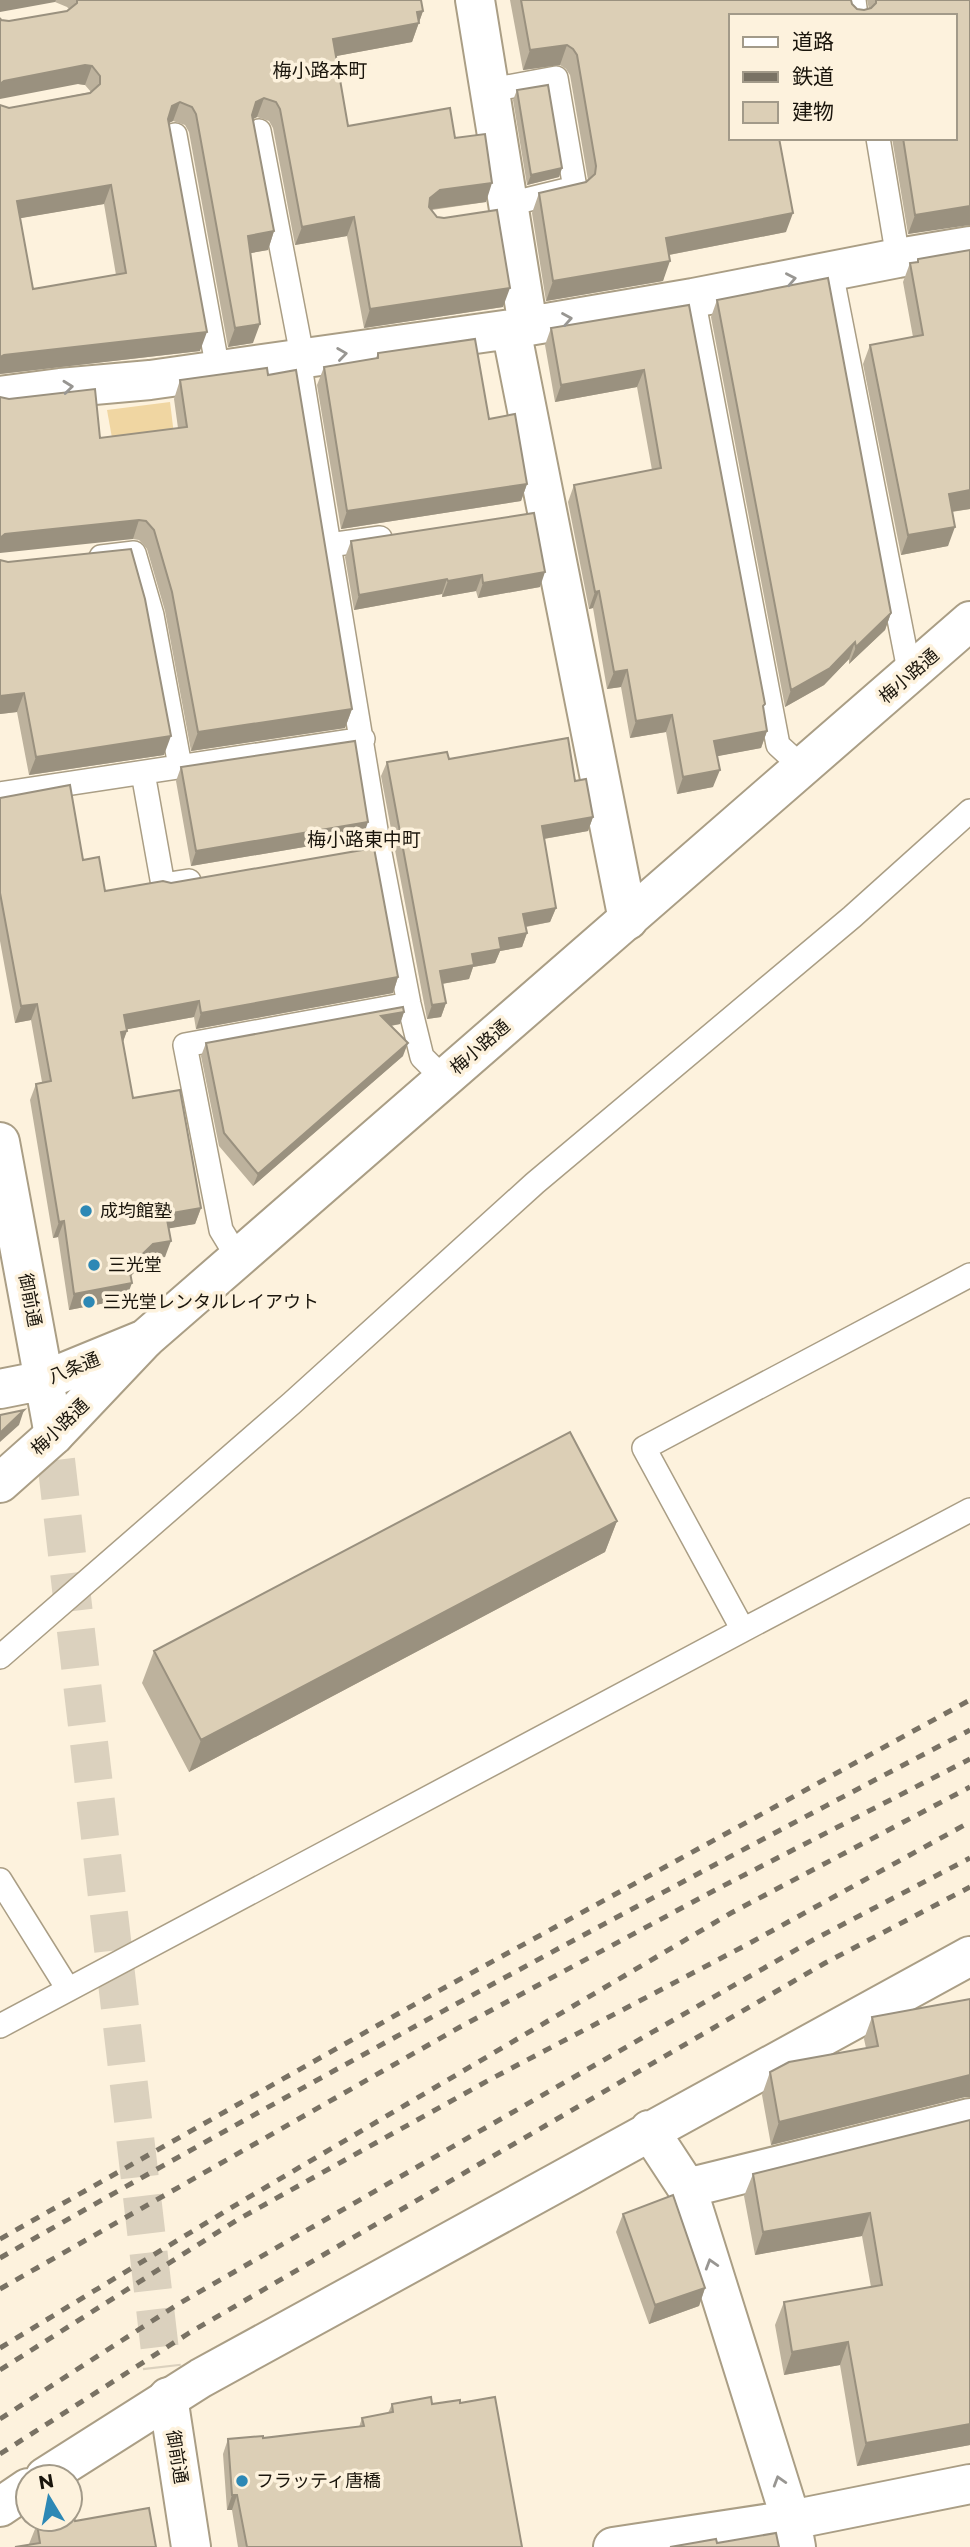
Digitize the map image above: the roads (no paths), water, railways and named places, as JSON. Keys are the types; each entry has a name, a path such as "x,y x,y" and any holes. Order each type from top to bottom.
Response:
{"street":[{"path":"475,0 491,90 502,211 520,327 535,513 628,920"},
{"path":"0,396 299,360 520,327 693,298 970,246"},
{"name":"梅小路通","path":"0,1483 55,1447 145,1339 970,621"},
{"name":"御前通","path":"0,1142 55,1447"},
{"name":"八条通","path":"0,1390 45,1380 145,1339"},
{"path":"63,2463 165,2382 649,2130 970,1956"},
{"path":"687,2188 970,2118"},
{"path":"649,2130 687,2188 794,2533"},
{"name":"御前通","path":"165,2382 191,2547"},
{"path":"613,2547 794,2533 970,2484"}],"lane":[{"path":"491,90 556,78 575,188 502,211"},
{"path":"259,131 300,345 299,360 379,848 409,1004 422,1057 443,1078"},
{"path":"175,135 218,370"},
{"path":"878,140 898,258"},
{"path":"831,272 910,675"},
{"path":"693,298 778,745 803,768"},
{"path":"329,545 398,535"},
{"path":"80,559 134,554 152,615 180,766"},
{"path":"0,794 363,739"},
{"path":"143,773 163,885 217,876"},
{"path":"0,1657 292,1404 535,1183 852,917 970,811"},
{"path":"352,852 379,848"},
{"path":"239,1258 221,1230 185,1045 409,1004"},
{"path":"743,1630 644,1448 970,1275"},
{"path":"0,2026 970,1510"},
{"path":"0,1880 68,1989"}],"tunnel":[{"path":"56,1460 162,2368"}],"railway":[{"path":"0,2239 433,1994 970,1700"},
{"path":"0,2258 483,1990 970,1730"},
{"path":"0,2289 460,2027 719,1888 970,1759"},
{"path":"0,2348 239,2203 731,1913 970,1787"},
{"path":"0,2370 237,2220 489,2080 748,1944 970,1822"},
{"path":"0,2419 180,2303 813,1940 970,1858"},
{"path":"0,2454 189,2333 825,1963 970,1887"}],"place":[{"name":"成均館塾","path":"86,1211"},
{"name":"三光堂","path":"94,1265"},
{"name":"三光堂レンタルレイアウト","path":"89,1302"},
{"name":"フラッティ唐橋","path":"242,2481"}],"district":[{"name":"梅小路本町","path":"320,70"},
{"name":"梅小路東中町","path":"364,839"}]}
